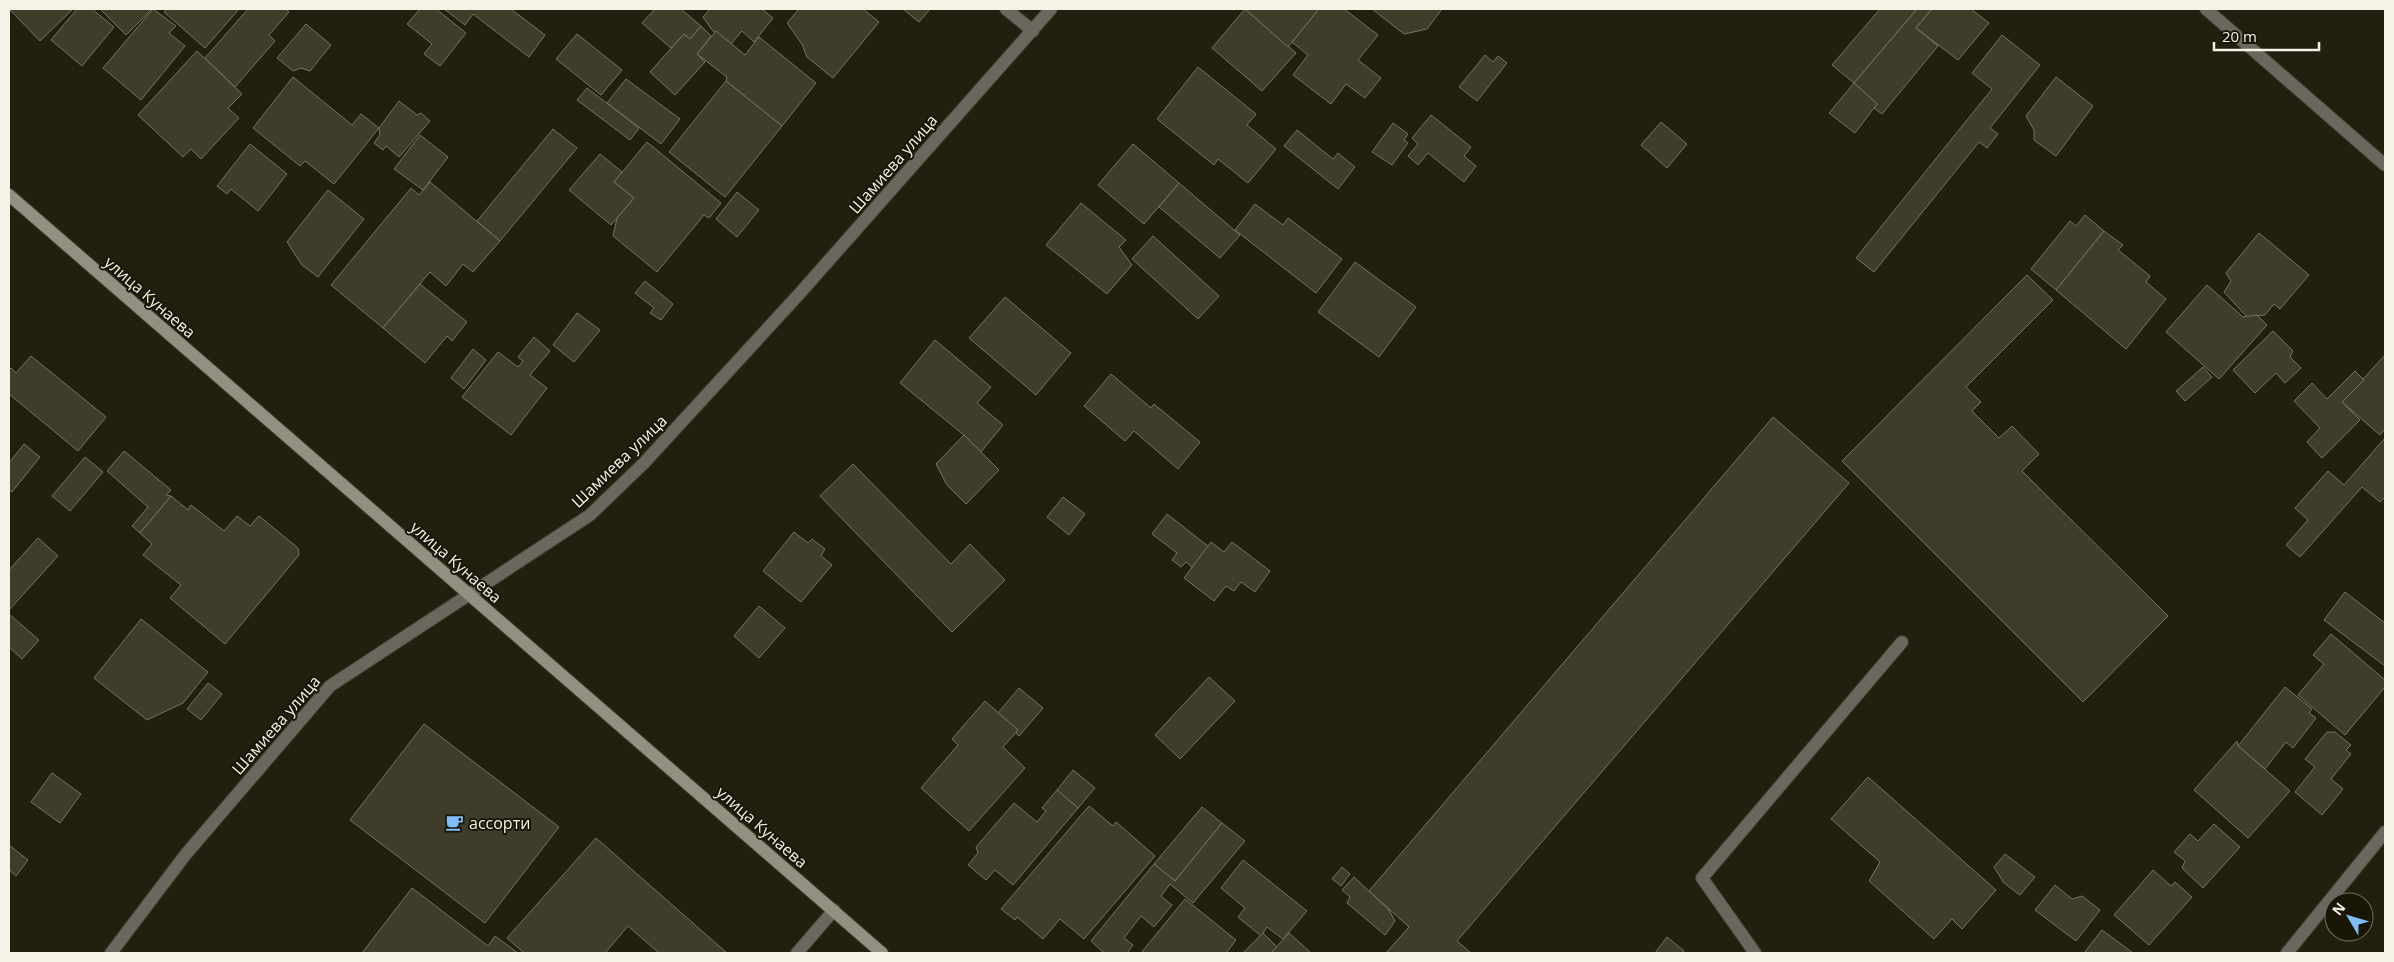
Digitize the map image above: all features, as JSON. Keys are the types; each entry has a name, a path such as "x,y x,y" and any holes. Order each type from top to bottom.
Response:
{"main road":[{"name":"улица Кунаева","path":"9,195 882,953"}],"street":[{"path":"1006,9 1032,30"},
{"name":"Шамиева улица","path":"111,953 186,854 330,686 470,596 590,515 644,463 802,292 1051,9"},
{"path":"2206,9 2385,165"},
{"path":"1755,953 1702,878 1902,642"},
{"path":"2287,953 2385,832"},
{"path":"798,953 834,910"}],"building":[{"path":"9,9 73,9 40,41"},
{"path":"77,9 92,9 114,27 82,66 51,40"},
{"path":"100,9 152,9 126,35"},
{"path":"153,9 176,26 169,33 185,46 141,100 103,68"},
{"path":"167,9 239,9 205,48 164,12"},
{"path":"248,9 286,9 289,12 269,35 275,41 235,87 205,58"},
{"path":"420,9 436,9 466,33 440,66 424,54 432,44 407,24"},
{"path":"444,9 511,9 545,35 529,57 473,14 465,25"},
{"path":"655,9 681,9 701,26 690,39 684,34 671,48 642,23"},
{"path":"710,9 762,9 773,18 754,42 742,31 731,44 713,31 703,17"},
{"path":"799,9 863,9 879,22 833,78 807,57 802,44 787,23"},
{"path":"903,9 930,9 919,22"},
{"path":"1245,9 1296,53 1262,91 1212,48"},
{"path":"1245,9 1319,9 1288,47"},
{"path":"1319,9 1344,9 1378,35 1358,60 1381,78 1365,98 1346,84 1331,104 1293,75 1308,55 1292,42"},
{"path":"1372,9 1442,9 1427,29 1404,34"},
{"path":"1880,9 1917,9 1854,83 1832,65"},
{"path":"1917,9 1932,9 1916,28 1938,46 1882,114 1874,108 1877,104 1854,83"},
{"path":"1932,9 1971,9 1989,23 1958,60 1916,28"},
{"path":"306,24 331,45 310,71 301,68 293,71 277,58"},
{"path":"701,26 711,36 697,54 705,62 675,95 650,72 684,34 690,39"},
{"path":"716,31 745,55 759,37 816,83 782,126 726,81 727,77 697,54"},
{"path":"577,34 622,70 601,95 556,59"},
{"path":"2002,35 2040,65 1990,128 1998,134 1987,148 1979,142 1874,272 1856,258 1992,89 1972,73"},
{"path":"197,51 242,94 228,108 239,118 201,159 191,149 183,157 138,115"},
{"path":"1485,55 1493,62 1498,56 1507,63 1477,101 1459,87"},
{"path":"1198,67 1256,114 1247,125 1276,149 1248,183 1218,159 1214,165 1157,119"},
{"path":"293,77 352,125 361,114 379,128 334,184 305,161 300,166 253,128"},
{"path":"2056,77 2093,106 2056,156 2034,140 2034,130 2026,116"},
{"path":"626,79 680,119 661,144 607,103"},
{"path":"726,81 782,126 725,197 669,152"},
{"path":"1854,83 1877,104 1855,133 1829,113"},
{"path":"587,88 639,128 630,140 577,100"},
{"path":"399,101 417,115 421,113 430,121 399,157 386,146 383,150 374,143 380,135 379,128"},
{"path":"1431,115 1471,147 1464,156 1476,166 1464,182 1428,153 1418,165 1408,156 1418,144 1412,138"},
{"path":"1661,122 1687,144 1667,168 1641,145"},
{"path":"1393,123 1408,134 1404,140 1408,143 1392,165 1372,152"},
{"path":"553,129 577,148 500,241 477,221"},
{"path":"1297,130 1333,159 1338,153 1355,167 1338,189 1284,146"},
{"path":"420,135 448,157 423,190 394,169"},
{"path":"647,142 721,203 709,218 704,215 657,272 613,236 617,218 634,198 614,182"},
{"path":"250,144 287,174 258,211 231,189 227,194 217,186"},
{"path":"1133,144 1179,183 1144,224 1098,185"},
{"path":"600,154 622,172 614,182 634,198 611,225 569,190"},
{"path":"430,182 500,241 473,272 463,264 446,286 430,272 383,328 331,285 411,188 419,195"},
{"path":"1179,183 1240,235 1220,258 1159,207"},
{"path":"328,190 364,219 318,277 302,265 287,242"},
{"path":"737,192 759,210 737,237 716,219"},
{"path":"1081,203 1126,240 1119,247 1132,265 1107,294 1046,245"},
{"path":"1255,204 1283,225 1288,218 1342,259 1316,293 1235,230"},
{"path":"2085,215 2104,231 2056,290 2031,269 2070,221 2076,226"},
{"path":"2104,231 2123,245 2118,250 2150,276 2146,282 2166,299 2126,349 2056,290"},
{"path":"2259,233 2309,275 2280,309 2274,304 2265,315 2247,317 2224,292 2231,281 2226,273"},
{"path":"1153,236 1219,296 1198,319 1132,259"},
{"path":"1355,262 1416,307 1379,357 1318,312"},
{"path":"2027,275 2053,300 1966,387 1981,402 1972,411 1999,438 2012,426 2039,454 2022,471 2168,616 2083,702 1842,461"},
{"path":"645,281 673,304 661,320 650,313 654,308 635,293"},
{"path":"420,284 467,322 452,341 447,336 425,363 383,328"},
{"path":"2207,285 2243,317 2257,315 2267,325 2219,379 2166,332"},
{"path":"1005,297 1071,353 1036,395 969,338"},
{"path":"577,313 600,330 574,362 553,345"},
{"path":"2273,331 2293,351 2290,357 2301,368 2285,383 2276,373 2255,393 2233,370"},
{"path":"534,337 550,351 530,375 547,388 511,435 462,397 498,352 518,367 523,361 518,357"},
{"path":"935,340 991,387 977,403 1003,425 981,452 964,435 900,383"},
{"path":"473,349 486,360 464,389 451,378"},
{"path":"2385,355 2385,429 2380,435 2342,402"},
{"path":"31,356 106,417 78,451 9,394 9,370 11,368 16,373"},
{"path":"2203,367 2212,377 2185,401 2176,391"},
{"path":"2355,371 2364,380 2342,402 2360,420 2322,458 2307,442 2320,428 2294,401 2312,383 2327,399"},
{"path":"1111,374 1151,408 1154,404 1200,442 1178,469 1134,431 1125,441 1084,406"},
{"path":"1773,417 1849,483 1457,941 1471,953 1386,953 1409,927 1369,891"},
{"path":"964,435 999,470 966,504 947,485 936,464"},
{"path":"2385,438 2385,497 2380,502 2362,487 2300,557 2286,545 2308,520 2295,508 2328,471 2344,485"},
{"path":"24,444 40,457 12,492 9,490 9,463"},
{"path":"124,451 171,490 166,495 171,496 140,533 132,526 148,507 107,471"},
{"path":"85,457 103,472 70,511 52,496"},
{"path":"853,464 951,564 970,544 1005,580 952,632 820,496"},
{"path":"171,496 188,510 191,505 224,531 237,516 250,526 259,516 298,548 299,555 225,644 170,598 181,585 143,555 152,544 140,533"},
{"path":"1063,497 1085,514 1069,535 1047,517"},
{"path":"1167,514 1209,547 1192,567 1186,562 1181,567 1172,560 1177,553 1152,534"},
{"path":"794,532 808,543 812,539 825,549 821,556 832,565 801,602 763,571"},
{"path":"38,538 58,556 9,610 9,570"},
{"path":"1211,542 1224,552 1232,542 1270,571 1255,592 1241,582 1234,591 1226,586 1214,601 1184,578"},
{"path":"2345,592 2385,623 2385,666 2324,620"},
{"path":"759,606 785,628 759,658 734,636"},
{"path":"9,614 39,640 22,659 9,647"},
{"path":"141,619 208,672 183,703 147,720 94,678"},
{"path":"2331,634 2385,680 2385,687 2345,735 2298,695 2324,664 2313,655"},
{"path":"1209,677 1235,701 1180,759 1155,735"},
{"path":"208,683 222,694 201,720 187,709"},
{"path":"2285,687 2312,709 2309,713 2316,718 2293,748 2286,742 2265,769 2238,746"},
{"path":"1019,688 1043,708 1019,736 1016,733 1018,730 998,713"},
{"path":"985,701 1018,730 1003,747 1025,768 969,831 921,788 958,745 952,739"},
{"name":"ассорти","path":"424,724 559,827 485,923 350,820"},
{"path":"2327,732 2335,732 2351,745 2346,750 2351,754 2331,779 2343,789 2322,815 2295,792 2315,767 2305,759"},
{"path":"2237,741 2238,746 2290,791 2248,838 2194,790"},
{"path":"1073,770 1095,788 1078,808 1057,790"},
{"path":"52,773 81,794 60,823 31,802"},
{"path":"1868,777 1996,890 1962,929 1952,919 1934,939 1869,881 1880,862 1831,819"},
{"path":"1057,790 1078,808 1013,885 995,870 986,880 968,865 978,853 976,847 1014,803 1037,822 1046,811 1042,808"},
{"path":"1089,806 1113,826 1116,822 1155,856 1084,939 1060,919 1043,939 1017,917 1015,920 1001,909"},
{"path":"1202,807 1222,823 1175,881 1154,864"},
{"path":"1222,823 1245,841 1193,903 1170,884 1161,896 1172,905 1154,927 1141,916 1124,938 1133,945 1127,953 1102,953 1091,941 1154,864 1175,881"},
{"path":"2214,824 2240,847 2203,888 2182,868 2185,861 2174,852 2190,834 2198,841"},
{"path":"596,838 727,953 659,953 628,926 605,953 524,953 507,938"},
{"path":"9,845 28,860 16,876 9,870"},
{"path":"2005,854 2035,877 2020,895 2004,883 1994,867"},
{"path":"1243,860 1307,911 1283,939 1267,927 1261,936 1238,917 1245,908 1221,888"},
{"path":"1342,867 1350,874 1341,886 1332,879"},
{"path":"2153,870 2171,886 2175,882 2192,897 2149,945 2114,915"},
{"path":"1354,877 1389,910 1395,921 1385,935 1347,903 1350,897 1342,890"},
{"path":"2055,885 2072,899 2082,896 2100,910 2076,941 2035,910"},
{"path":"412,888 488,946 495,936 518,953 362,953"},
{"path":"1185,899 1236,940 1226,953 1141,953"},
{"path":"2102,930 2133,953 2084,953"},
{"path":"1263,933 1277,947 1271,953 1243,953"},
{"path":"1289,933 1311,953 1271,953"},
{"path":"1667,937 1684,951 1682,953 1655,953"}],"place":[{"name":"ассорти","path":"455,823"}]}
